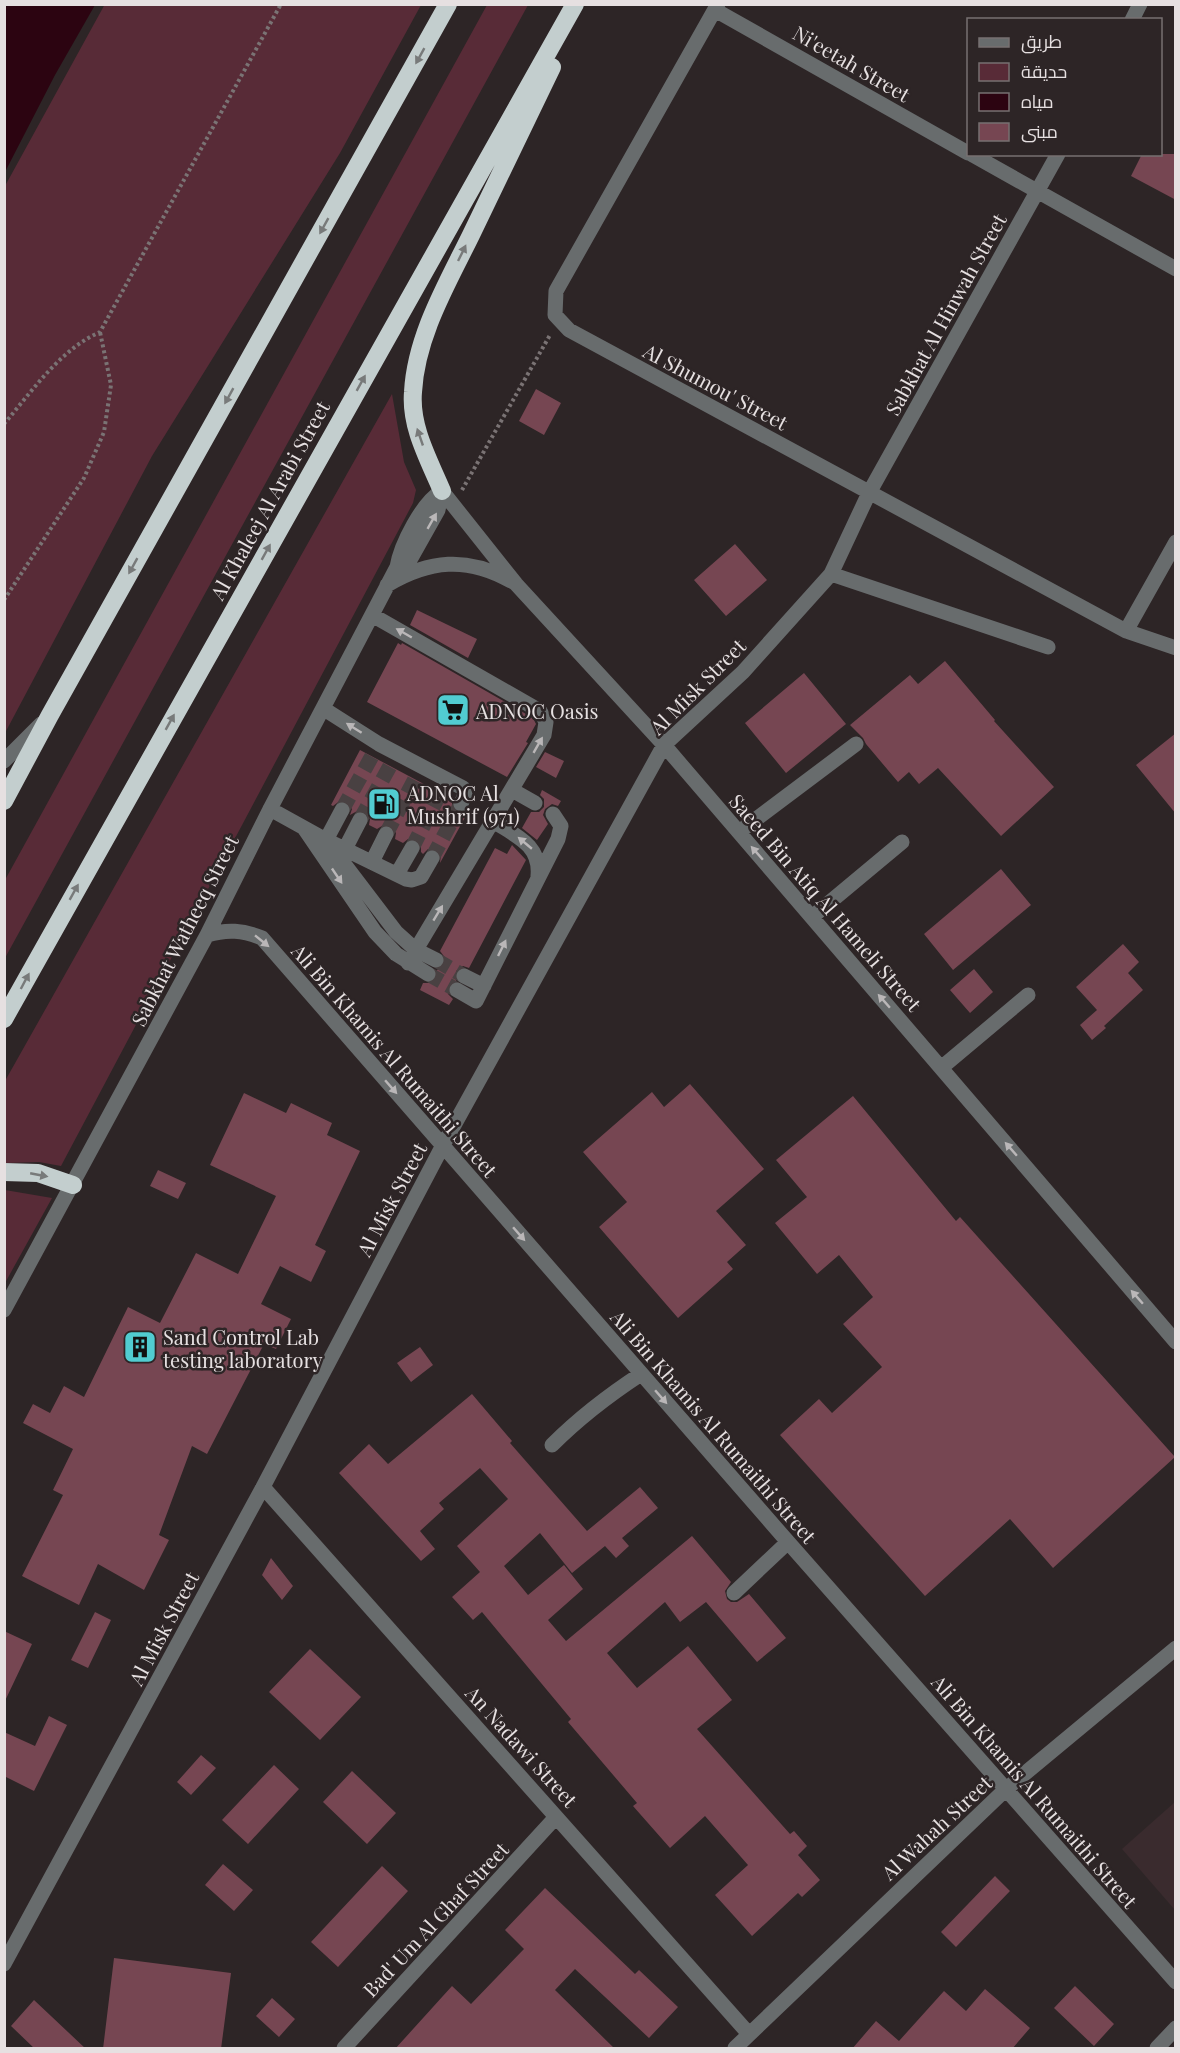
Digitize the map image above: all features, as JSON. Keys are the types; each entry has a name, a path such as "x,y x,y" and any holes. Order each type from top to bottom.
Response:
{"highway":[{"path":"4,801 448,4"},
{"name":"Al Khaleej Al Arabi Street","path":"4,1019 574,4"},
{"path":"448,498 418,435 414,419 412,393 417,360 429,323 450,277 581,4"},
{"path":"4,1172 39,1173 73,1185"}],"street":[{"path":"1133,18 1140,4"},
{"path":"559,319 555,315 556,291 716,7"},
{"name":"Ni'eetah Street","path":"716,7 967,152"},
{"name":"Ni'eetah Street","path":"974,156 1176,269"},
{"name":"Sabkhat Al Hinwah Street","path":"869,493 1057,156"},
{"name":"Al Shumou' Street","path":"559,319 569,330 1126,631 1176,648"},
{"name":"Al Misk Street","path":"4,1964 263,1487 442,1146 664,745 743,672 831,574 869,493"},
{"name":"Sabkhat Watheeq Street","path":"4,1310 207,935 387,585 397,567 411,558 438,510 448,498"},
{"name":"Saeed Bin Atiq Al Hameli Street","path":"448,498 516,584 664,745 1176,1342"},
{"path":"1126,631 1176,542"},
{"path":"387,585 407,573 428,566 451,563 496,572 516,584"},
{"path":"831,574 1048,647"},
{"path":"372,615 540,711 546,722 544,735 412,957"},
{"path":"324,709 375,750 444,786 463,788 465,794 461,804"},
{"path":"4,761 50,715"},
{"path":"739,832 856,744"},
{"path":"512,790 535,803"},
{"path":"270,809 326,840 406,879 421,877 432,858"},
{"path":"326,840 342,810"},
{"path":"457,990 476,1001 561,833 558,819 553,814"},
{"path":"345,849 360,820"},
{"path":"493,821 528,844 534,851 538,859 538,876"},
{"path":"304,828 375,932 396,954 436,960"},
{"path":"372,862 386,834"},
{"path":"326,840 396,932 412,957 428,974"},
{"path":"812,917 902,842"},
{"path":"397,874 412,848"},
{"name":"Ali Bin Khamis Al Rumaithi Street","path":"207,935 231,930 262,938 1005,1790 1176,1982"},
{"path":"464,976 484,986"},
{"path":"941,1068 1028,995"},
{"path":"552,1445 584,1415 641,1374"},
{"name":"An Nadawi Street","path":"263,1487 749,2034"},
{"path":"734,1593 788,1542"},
{"name":"Al Wahah Street","path":"735,2049 1005,1790 1176,1648"},
{"name":"Bad' Um Al Ghaf Street","path":"344,2049 556,1817"},
{"path":"1157,2049 1176,2028"}],"path":[{"path":"4,423 54,366 86,338 100,332 281,4"},
{"path":"448,498 559,319"},
{"path":"4,600 84,478 104,432 111,385 100,332"}],"shaded area":[{"path":"1175,1802 1175,1910 1122,1849"}],"green space":[{"path":"105,4 421,5 340,153 152,456 5,733 5,186"},
{"path":"487,5 528,5 5,958 5,880"},
{"path":"392,394 404,462 416,490 413,503 61,1166 39,1162 5,1163 5,1081"},
{"path":"4,1190 52,1198 5,1283"}],"water":[{"path":"5,4 95,5 55,75 5,172"}],"building":[{"path":"1176,154 1176,200 1131,176 1141,156"},
{"path":"536,389 561,403 544,435 519,421"},
{"path":"735,544 767,580 726,616 694,580"},
{"path":"417,610 477,639 468,658 410,625"},
{"name":"ADNOC Oasis","path":"398,643 401,645 402,643 533,718 536,724 526,742 528,743 507,777 367,702"},
{"path":"945,661 994,721 1054,787 1001,836 938,768 919,784 909,772 898,782 850,725 910,675 918,684"},
{"path":"804,673 846,724 786,773 745,723"},
{"path":"1176,733 1176,814 1136,765"},
{"path":"360,750 452,799 452,806 457,813 469,810 440,863 441,854 436,849 428,849 423,854 421,844 416,839 408,839 403,843 395,839 396,833 391,826 385,824 377,829 369,825 370,819 365,812 359,810 350,815 352,809 347,802 341,800 331,805"},
{"path":"545,752 564,761 556,778 536,767"},
{"path":"542,790 561,801 558,806 552,804 545,809 543,815 548,824 537,840 522,828 531,812 539,812 544,807 544,799 540,795"},
{"path":"512,845 526,860 469,968 463,966 456,971 456,981 447,989 453,999 449,1005 420,990 423,983 432,983 436,980 437,970 444,965 446,959 440,951 495,848 507,854"},
{"path":"1001,869 1031,905 953,970 924,934"},
{"path":"1123,944 1139,962 1128,973 1143,990 1092,1040 1080,1025 1097,1010 1076,987"},
{"path":"974,969 993,992 970,1013 950,990"},
{"path":"690,1084 764,1169 716,1211 746,1245 727,1262 733,1269 678,1318 599,1227 627,1202 583,1152 652,1092 664,1107"},
{"path":"244,1093 286,1113 291,1103 332,1123 327,1135 360,1151 315,1245 326,1251 311,1282 280,1266 261,1304 291,1319 276,1349 264,1344 207,1454 192,1446 159,1535 169,1540 144,1590 98,1564 79,1605 22,1576 63,1495 53,1490 73,1449 23,1423 33,1404 50,1413 64,1386 84,1397 128,1307 160,1323 196,1253 238,1274 276,1196 210,1165"},
{"path":"853,1096 956,1221 960,1217 1175,1457 1053,1568 1010,1519 925,1596 780,1435 819,1399 832,1413 882,1367 843,1324 873,1297 839,1255 817,1274 775,1223 807,1197 776,1160"},
{"path":"158,1170 186,1183 178,1199 150,1186"},
{"path":"420,1347 433,1365 411,1382 397,1363"},
{"path":"472,1394 512,1441 510,1443 587,1531 640,1487 658,1508 622,1538 629,1546 616,1558 605,1546 572,1573 540,1533 504,1566 528,1595 564,1565 583,1589 548,1620 566,1641 692,1536 731,1582 725,1591 727,1599 737,1602 749,1594 786,1638 757,1662 706,1602 680,1622 665,1602 607,1653 637,1688 688,1646 732,1700 697,1729 790,1834 794,1831 807,1846 798,1855 820,1880 802,1897 798,1893 752,1936 715,1895 748,1865 705,1816 670,1848 633,1806 637,1803 568,1722 571,1719 482,1612 473,1620 452,1597 480,1572 457,1546 508,1499 480,1468 439,1503 444,1509 420,1531 435,1549 421,1561 339,1473 369,1444 388,1464"},
{"path":"271,1558 293,1586 282,1600 262,1575"},
{"path":"95,1612 111,1620 88,1668 71,1660"},
{"path":"4,1631 32,1644 4,1703"},
{"path":"310,1649 361,1697 320,1740 269,1692"},
{"path":"49,1716 67,1725 34,1791 4,1776 4,1732 35,1746"},
{"path":"201,1755 216,1768 191,1795 177,1782"},
{"path":"274,1765 299,1789 248,1844 222,1820"},
{"path":"352,1771 396,1813 367,1844 323,1802"},
{"path":"223,1864 253,1890 234,1911 205,1885"},
{"path":"382,1866 408,1891 338,1967 311,1942"},
{"path":"995,1876 1010,1891 956,1947 941,1932"},
{"path":"545,1888 635,1974 639,1970 678,2007 649,2038 575,1969 555,1990 615,2049 395,2049 452,1986 471,2004 524,1949 505,1930"},
{"path":"114,1958 231,1973 221,2049 103,2049"},
{"path":"1075,1986 1114,2024 1094,2046 1054,2008"},
{"path":"985,1989 1030,2028 1012,2049 852,2049 876,2021 899,2041 944,1991 966,2011"},
{"path":"272,1998 295,2019 279,2037 256,2016"},
{"path":"34,2000 86,2049 35,2049 11,2026"}],"tunnel":[{"path":"342,810 372,756"},
{"path":"360,820 390,766"},
{"path":"386,834 415,779"},
{"path":"412,848 440,793"},
{"path":"432,858 461,804"},
{"path":"436,960 464,976"},
{"path":"428,974 457,990"}],"place":[{"name":"ADNOC Oasis","path":"453,710"},
{"name":"ADNOC Al Mushrif (971)","path":"384,804"},
{"name":"Sand Control Lab testing laboratory","path":"140,1347"}]}
